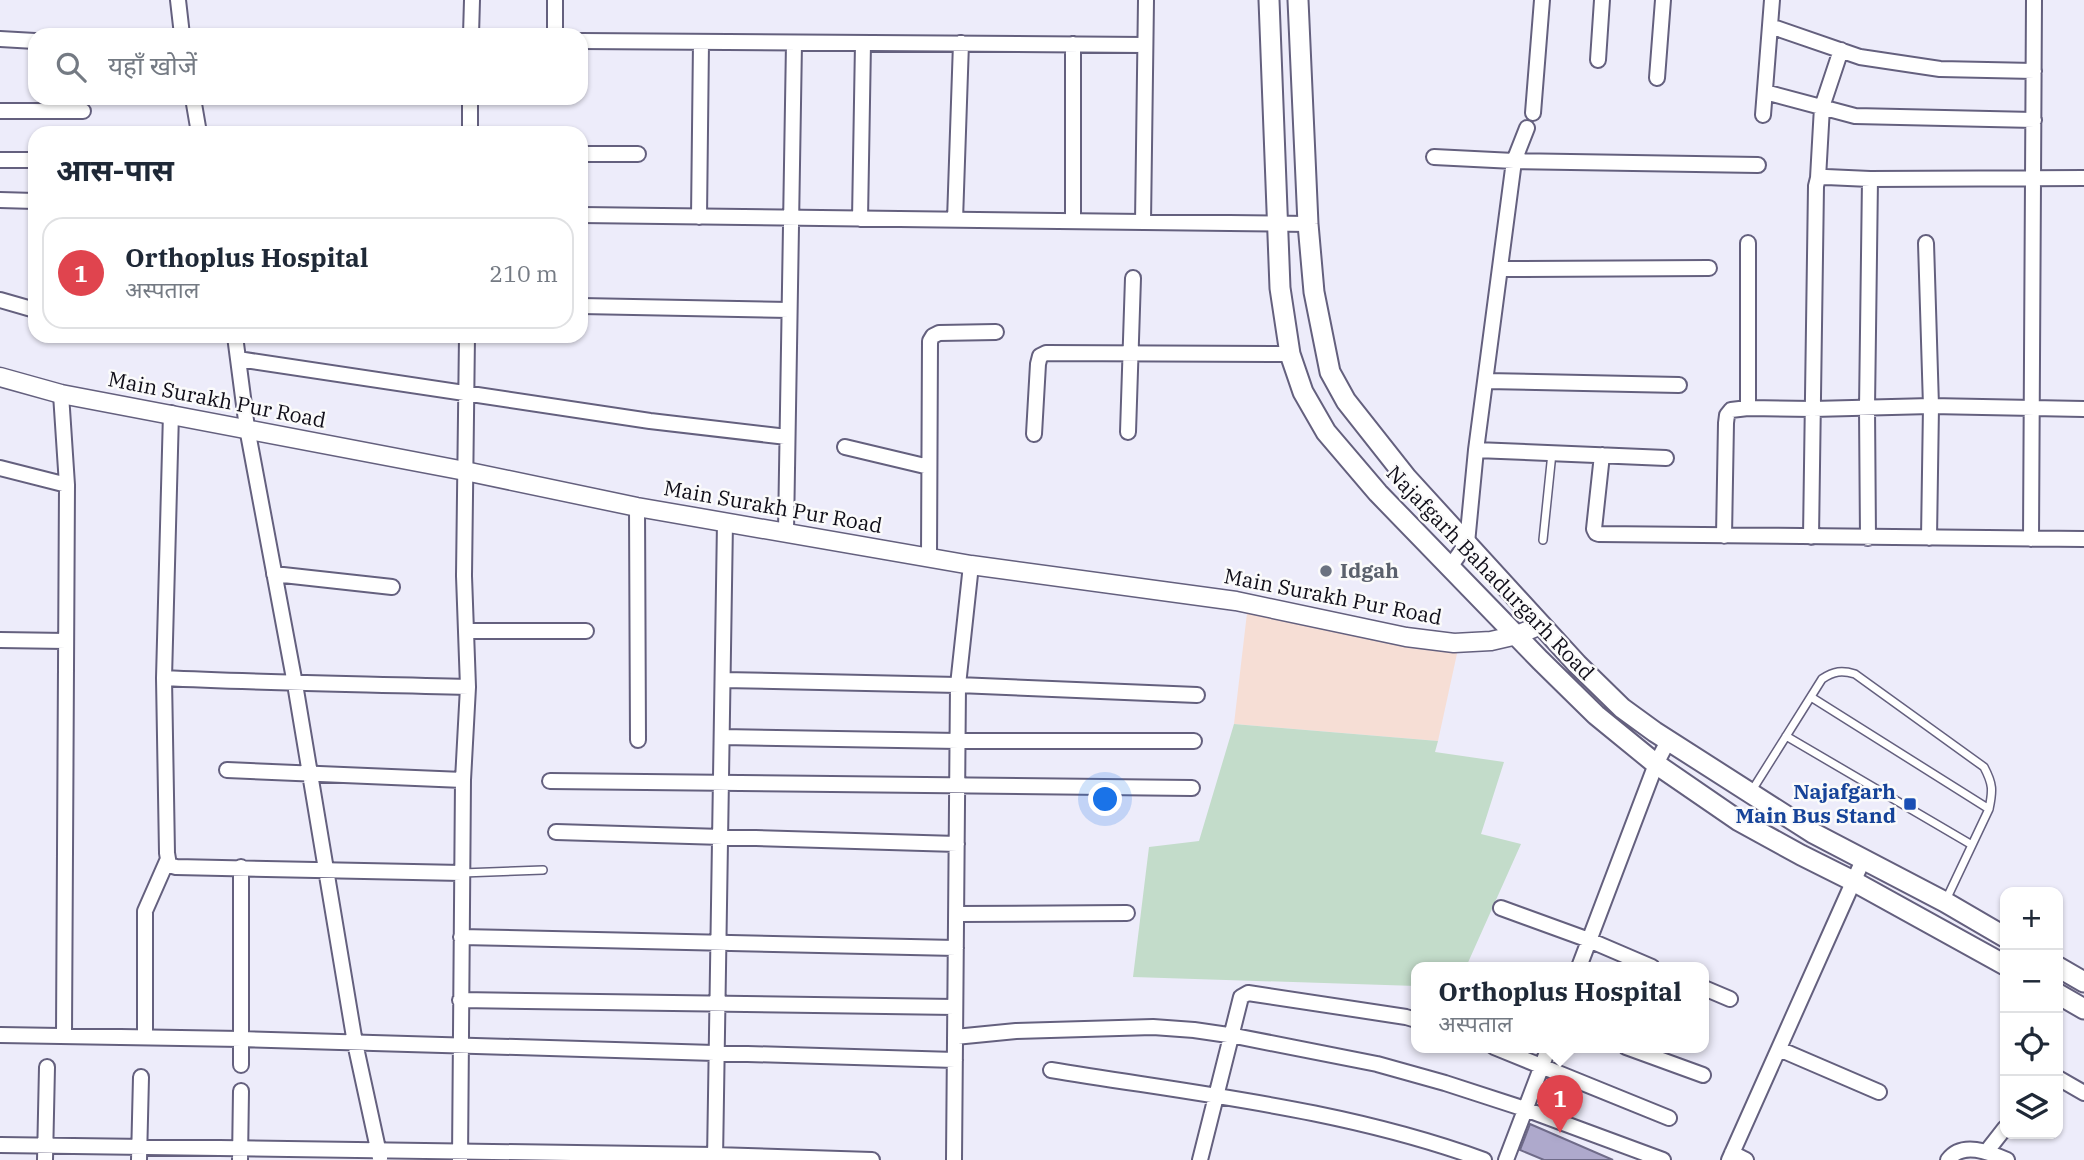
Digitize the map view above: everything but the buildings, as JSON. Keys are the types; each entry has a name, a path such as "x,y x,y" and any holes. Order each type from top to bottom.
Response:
{"main road":[{"name":"Najafgarh Bahadurgarh Road","path":"1269,0 1280,288 1290,354 1303,392 1326,432 1378,493 1597,716 1656,764 1739,821 2000,962"},
{"name":"Najafgarh Bahadurgarh Road","path":"1298,0 1308,224 1314,292 1330,372 1346,401 1398,466 1467,543 1577,664 1622,708 1668,741 1813,834 1945,902 2000,934"},
{"path":"2063,970 2084,982"},
{"path":"2063,997 2084,1009"}],"street":[{"path":"178,0 181,28"},
{"path":"471,28 472,0"},
{"path":"555,0 555,28"},
{"path":"1143,222 1146,0"},
{"path":"1534,113 1542,0"},
{"path":"1598,60 1602,0"},
{"path":"1657,78 1663,0"},
{"path":"1763,115 1772,0"},
{"path":"2031,539 2034,0"},
{"path":"1770,26 1860,57 1940,69 2034,71"},
{"path":"0,39 28,41"},
{"path":"588,41 1145,45"},
{"path":"699,217 701,42"},
{"path":"786,531 794,43"},
{"path":"860,219 863,43"},
{"path":"955,220 961,43"},
{"path":"1073,44 1073,221"},
{"path":"1811,537 1816,186 1822,107 1841,50"},
{"path":"1765,92 1855,116 2034,120"},
{"path":"194,105 198,126"},
{"path":"470,105 470,126"},
{"path":"0,111 83,111"},
{"path":"1450,566 1467,543 1476,450 1514,161 1527,128"},
{"path":"588,154 638,153"},
{"path":"1434,157 1758,165"},
{"path":"0,160 28,160"},
{"path":"1818,178 2084,178"},
{"path":"1868,538 1870,179"},
{"path":"0,200 28,201"},
{"path":"588,215 1308,224"},
{"path":"1748,243 1748,408"},
{"path":"1926,243 1931,406 1929,538"},
{"path":"1501,269 1709,268"},
{"path":"1128,432 1133,278"},
{"path":"0,300 28,308"},
{"path":"588,306 789,310"},
{"path":"929,557 930,341 933,335 939,333 996,332"},
{"path":"236,343 247,428 295,684 355,1043 379,1155"},
{"path":"460,1156 463,780 468,687 464,576 466,343"},
{"path":"1034,434 1038,363 1040,356 1046,353 1290,354"},
{"path":"238,359 650,421 787,437"},
{"name":"Main Surakh Pur Road","path":"0,377 61,394 171,413 637,507 971,565 1236,601 1406,637 1454,643 1491,641 1517,635 1541,625"},
{"path":"1486,381 1679,385"},
{"path":"61,394 67,485 64,1035"},
{"path":"1724,536 1727,415 1731,411 1748,408 1931,406 2084,408"},
{"path":"145,1037 145,911 167,861 164,678 171,413"},
{"path":"845,447 929,467"},
{"path":"1476,450 1667,458"},
{"path":"1602,455 1594,529 1596,533 2084,539"},
{"path":"0,468 67,485"},
{"path":"637,507 638,740"},
{"path":"715,1158 725,522"},
{"path":"954,1160 958,685 971,565"},
{"path":"274,575 392,587"},
{"path":"467,631 586,631"},
{"path":"0,640 66,640"},
{"path":"164,678 295,684 468,687"},
{"path":"723,680 958,685 1197,695"},
{"path":"722,737 1194,741"},
{"path":"1581,962 1656,764 1668,741"},
{"path":"227,770 463,780"},
{"path":"550,781 1192,788"},
{"path":"556,832 957,844"},
{"path":"1746,1160 1731,1157 1863,860"},
{"path":"167,861 169,865 176,867 462,873"},
{"path":"241,867 241,1065"},
{"path":"1501,908 1640,962"},
{"path":"956,914 1127,913"},
{"path":"461,937 956,948"},
{"path":"1709,990 1730,999"},
{"path":"1200,1160 1241,997 1248,993 1411,1019"},
{"path":"460,1000 955,1007"},
{"path":"955,1037 1016,1031 1153,1027 1230,1036 1377,1064 1446,1083 1663,1160"},
{"path":"0,1035 241,1039 955,1060"},
{"path":"1779,1049 1879,1092"},
{"path":"1510,1053 1669,1118"},
{"path":"1506,1160 1547,1053"},
{"path":"1642,1053 1703,1075"},
{"path":"45,1153 47,1067"},
{"path":"1051,1070 1216,1096 1361,1124 1445,1146 1484,1160"},
{"path":"139,1154 141,1077"},
{"path":"2063,1081 2084,1093"},
{"path":"240,1154 241,1091"},
{"path":"1987,1151 2000,1134"},
{"path":"0,1146 45,1153 872,1160"},
{"path":"1948,1160 1957,1152 1970,1150 1987,1151 2007,1160"}],"lane":[{"path":"1543,540 1552,453"},
{"path":"1750,794 1822,679 1832,672 1855,674 1984,767 1992,782 1989,809 1945,902"},
{"path":"1811,697 1989,809"},
{"path":"1787,736 1972,845"},
{"path":"462,873 543,870"}],"shaded area":[{"path":"1247,613 1421,648 1458,649 1438,741 1234,724"}],"green space":[{"path":"1234,724 1438,741 1435,752 1504,762 1481,834 1521,844 1468,962 1411,962 1411,986 1133,977 1149,847 1199,841"}],"place":[{"name":"Idgah","path":"1326,571"},
{"name":"Najafgarh Main Bus Stand","path":"1910,804"},
{"name":"Orthoplus Hospital","path":"1560,1133"}]}
